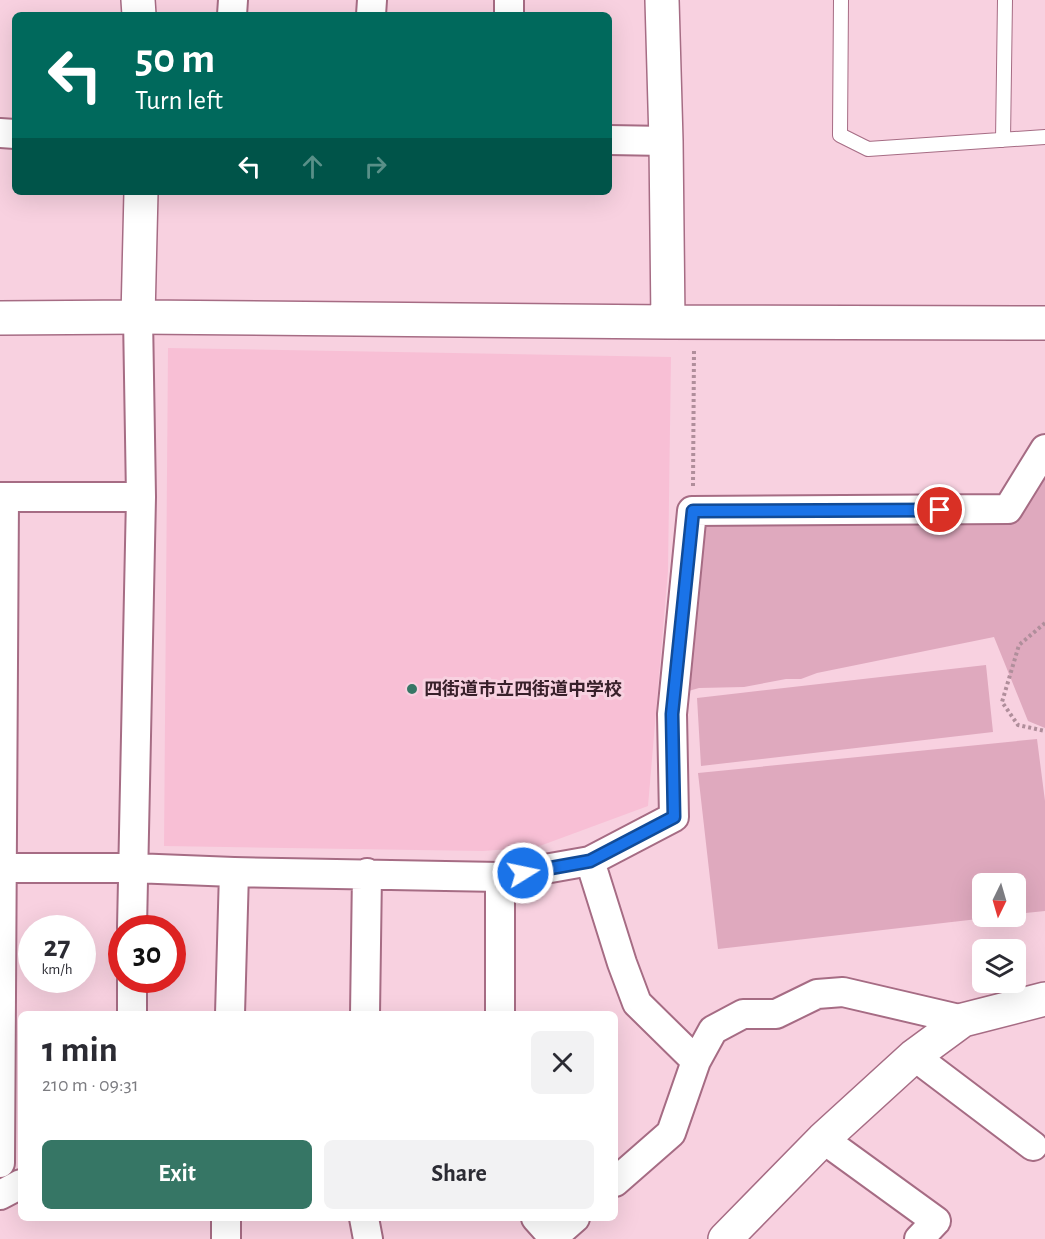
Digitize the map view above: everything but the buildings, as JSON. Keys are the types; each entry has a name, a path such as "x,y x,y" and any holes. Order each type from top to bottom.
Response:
{"street":[{"path":"662,0 668,322"},
{"path":"612,140 666,141"},
{"path":"132,915 141,497 138,317 141,195"},
{"path":"0,318 1045,323"},
{"path":"2,867 500,877 590,861 674,817 672,714 693,511 1008,509 1045,449"},
{"path":"18,1155 0,1163 2,497 141,497"},
{"path":"590,861 637,1003 696,1061"},
{"path":"230,1011 234,872"},
{"path":"365,1011 367,873"},
{"path":"500,877 500,1011"},
{"path":"618,1179 671,1133 696,1061 713,1030 743,1014 776,1014 817,994 843,992 963,1020"},
{"path":"132,993 132,1011"},
{"path":"725,1239 823,1139 914,1056 963,1020 1045,999"},
{"path":"914,1056 1033,1146"},
{"path":"823,1139 936,1221 920,1239"},
{"path":"0,1195 18,1186"},
{"path":"226,1221 226,1239"},
{"path":"365,1221 368,1239"},
{"path":"546,1231 568,1221"}],"lane":[{"path":"841,0 840,135 868,149 1045,137"},
{"path":"1003,140 1005,0"}],"path":[{"path":"693,511 694,345"},
{"path":"1045,623 1019,645 1002,702 1018,724 1045,731"}],"shaded area":[{"name":"四街道市立四街道中学校","path":"168,348 671,357 668,571 648,806 537,847 483,851 164,846"},
{"path":"1045,475 1045,728 1028,721 994,637 817,673 801,679 786,679 744,687 699,688 685,692 700,540 707,523 1002,523"},
{"path":"986,665 993,732 701,766 697,698"},
{"path":"1037,739 1045,801 1045,911 1026,913 1026,873 972,873 972,920 718,949 698,773"}],"place":[{"name":"四街道市立四街道中学校","path":"412,689"}],"route":[{"path":"523,873 590,861 674,817 672,714 693,511 940,510"}]}
